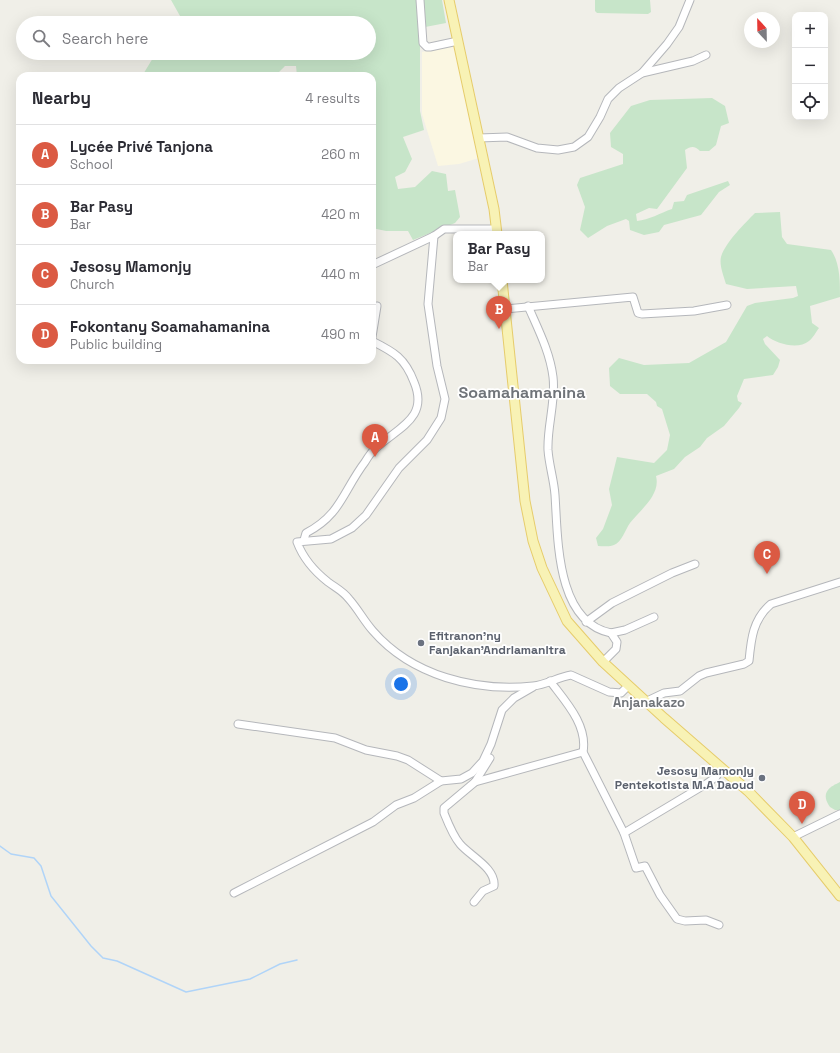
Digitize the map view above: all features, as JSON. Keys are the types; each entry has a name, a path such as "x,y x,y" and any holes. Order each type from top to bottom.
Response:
{"main road":[{"path":"449,0 494,209 496,231"},
{"path":"502,283 525,501 533,542 542,568 567,621 603,662 645,702 748,791 793,837 840,896"}],"street":[{"path":"420,0 423,43 427,47 430,47 458,41"},
{"path":"479,138 507,137 537,148 558,150 574,147 588,137 600,117 608,99 619,88 642,73 667,44 679,27 690,0"},
{"path":"642,73 693,61 706,55"},
{"path":"376,263 434,236 444,229 479,231"},
{"path":"434,236 428,304 437,366 445,399 441,418 427,440 399,468 366,515 352,528 331,539 316,541 304,540 297,542 313,569 340,589 373,631 400,655 426,670 455,681 498,686 535,686"},
{"path":"505,309 634,297 638,313 642,314 694,311 727,305"},
{"path":"376,312 377,306"},
{"path":"528,306 544,342 553,376 548,450 554,487 557,543 565,580 572,600 586,622 600,631 611,633 625,630 654,617"},
{"path":"304,540 306,533 320,526 339,506 349,486 375,448 409,422 417,410 419,400 418,391 404,360 376,343"},
{"path":"586,622 612,603 672,573 695,564"},
{"path":"645,702 664,693 680,692 699,676 706,673 744,664 749,661 754,626 764,609 771,604 840,582"},
{"path":"603,662 616,649 617,642 611,633"},
{"path":"234,893 373,822 396,805 414,798 441,781 461,778 472,773 483,761 491,744 502,710 514,698 535,686 571,675 609,692 621,693 628,686"},
{"path":"550,681 572,710 584,738 583,752 624,833 636,868 645,866 660,895 677,919 685,921 706,920 719,925"},
{"path":"238,724 335,738 366,750 408,760 441,781"},
{"path":"474,902 483,891 494,886 495,880 490,871 458,843 444,813 444,808 475,782 491,756 491,744"},
{"path":"475,782 583,752"},
{"path":"624,833 706,784 716,777 721,769"},
{"path":"793,837 840,814"}],"shaded area":[{"path":"456,45 479,158 459,164 438,166 422,114 422,52"}],"green space":[{"path":"171,0 442,0 446,23 420,28 420,111 424,130 403,137 412,159 405,172 395,177 398,189 415,187 432,171 446,174 448,191 455,190 460,217 455,223 413,240 408,231 386,231 376,229 376,72 297,72 296,66 285,66 279,72 144,72 152,60 376,60 376,16 180,16"},
{"path":"595,0 650,0 651,12 648,14 597,13 595,11"},
{"path":"712,98 725,106 729,123 721,126 716,145 709,151 700,151 693,147 685,150 687,168 657,209 649,208 636,214 637,221 650,218 672,209 674,202 684,201 687,195 728,181 730,185 719,192 701,215 664,225 659,232 644,235 630,230 629,221 626,219 607,226 588,238 580,230 585,207 577,185 580,178 623,164 623,154 611,147 610,133 631,106 650,100"},
{"path":"780,212 782,237 787,244 831,250 838,266 840,297 810,306 812,323 819,328 812,338 804,344 788,345 767,336 763,339 765,344 780,360 773,375 744,379 737,396 738,401 742,403 724,426 707,438 700,447 685,457 674,469 656,476 657,483 653,496 630,523 623,536 617,543 612,546 598,546 596,538 603,529 612,505 609,489 617,457 654,463 667,450 670,435 662,409 657,406 656,402 647,394 620,394 610,386 609,368 619,358 644,365 689,363 726,342 747,306 755,303 798,296 796,286 747,289 726,284 721,267 721,257 723,252 736,234 755,213"},
{"path":"840,782 840,810 835,810 830,807 827,802 826,795 829,789"}],"waterway":[{"path":"0,846 11,854 34,858 41,866 51,896 91,946 103,958 117,961 186,992 250,979 280,964 297,960"}],"place":[{"name":"Bar Pasy","path":"499,329"},
{"name":"Lycée Privé Tanjona","path":"375,457"},
{"name":"Jesosy Mamonjy","path":"767,574"},
{"name":"Efitranon'ny Fanjakan'Andriamanitra","path":"421,643"},
{"name":"Jesosy Mamonjy Pentekotista M.A Daoud","path":"762,778"},
{"name":"Fokontany Soamahamanina","path":"802,824"}],"district":[{"name":"Soamahamanina","path":"522,392"},
{"name":"Anjanakazo","path":"649,702"}]}
